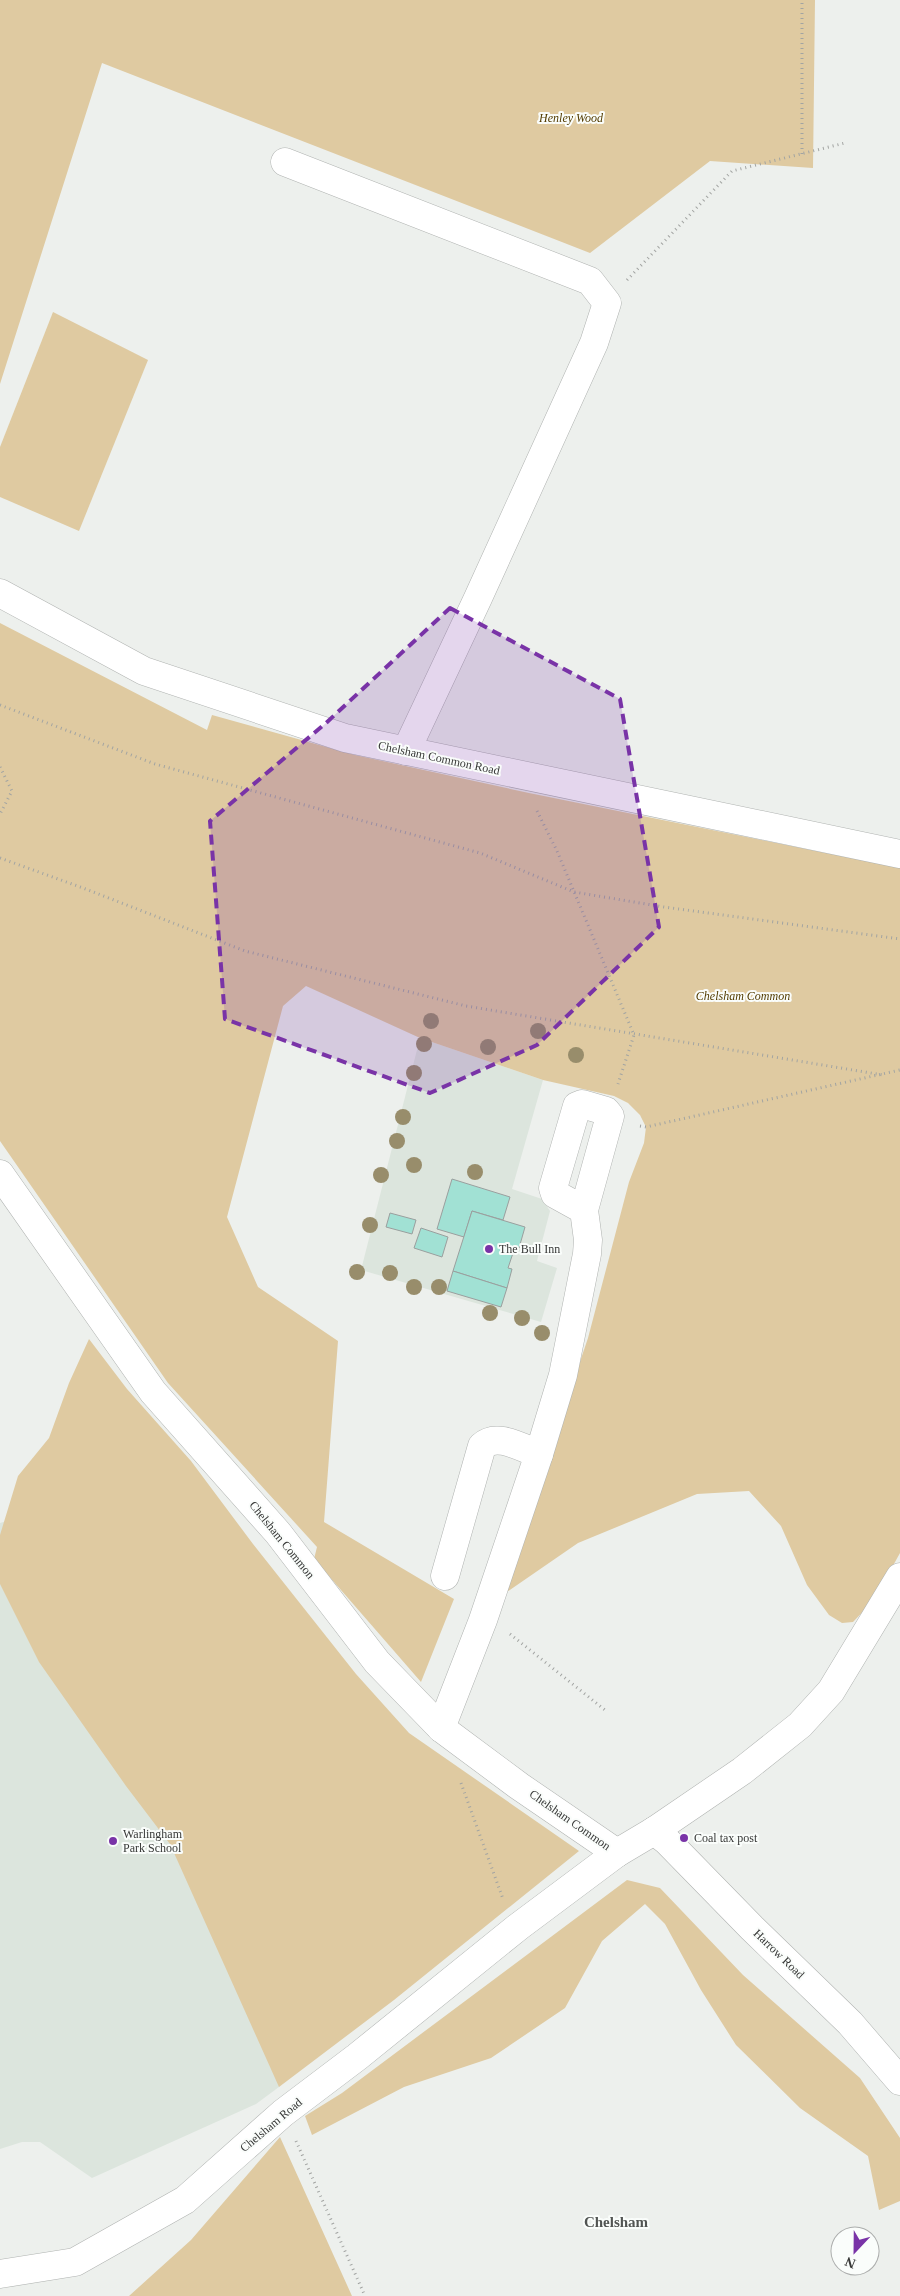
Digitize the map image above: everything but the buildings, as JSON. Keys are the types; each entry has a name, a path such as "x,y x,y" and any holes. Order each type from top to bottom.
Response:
{"street":[{"path":"285,162 590,280 607,303 594,343 406,751"},
{"name":"Chelsham Common Road","path":"0,593 144,671 345,738 900,854"},
{"path":"441,1728 483,1620 539,1454 563,1375 587,1254 588,1240 584,1210 610,1116 606,1111 582,1104 577,1106 553,1188 555,1194 584,1210"},
{"name":"Chelsham Common","path":"0,1174 153,1392 278,1532 377,1662 441,1728 519,1786 617,1853"},
{"path":"445,1576 482,1446 488,1440 498,1439 539,1454"},
{"name":"Chelsham Common","path":"512,1917 654,1831 742,1771 800,1725 831,1691 900,1577"},
{"name":"Harrow Road","path":"654,1831 667,1841 752,1928 850,2023 900,2081"},
{"name":"Chelsham Road","path":"0,2274 75,2262 185,2200 283,2113 365,2051 512,1917"}],"path":[{"path":"802,0 802,154"},
{"path":"607,303 645,260 732,171 845,143"},
{"path":"0,706 155,764 480,853 574,892 664,907 900,939"},
{"path":"0,767 12,790 0,814"},
{"path":"520,775 557,850 634,1035 617,1088"},
{"path":"0,858 245,951 466,1006 883,1075"},
{"path":"610,1116 646,1128 900,1070"},
{"path":"483,1620 504,1630 605,1710"},
{"path":"460,1781 512,1917"},
{"path":"295,2140 365,2296"}],"highlighted area":[{"path":"450,608 620,699 659,927 537,1045 430,1093 225,1019 210,821 326,723"}],"shaded area":[{"path":"420,1038 543,1080 512,1189 542,1199 550,1211 537,1261 557,1268 541,1322 361,1270"},
{"name":"Warlingham Park School","path":"105,1491 302,2055 279,2087 256,2104 92,2178 40,2142 22,2142 0,2149 0,1523"}],"green space":[{"name":"Henley Wood","path":"0,0 815,0 813,168 710,161 590,253 102,63 0,384"},
{"path":"53,312 148,360 79,531 0,497 0,447"},
{"name":"Chelsham Common","path":"0,623 207,730 212,715 355,755 529,793 900,868 900,1553 874,1600 853,1622 842,1623 829,1615 807,1585 781,1526 749,1491 697,1494 578,1543 501,1596 588,1338 629,1182 644,1143 646,1127 640,1115 628,1103 614,1096 543,1080 420,1038 306,986 283,1006 227,1217 258,1287 338,1341 324,1522 454,1599 421,1682 314,1559 317,1547 168,1383 0,1141"},
{"path":"89,1339 127,1389 191,1461 253,1544 356,1674 409,1733 579,1851 394,2000 279,2087 170,1844 126,1786 39,1662 0,1584 0,1535 18,1476 49,1438 69,1383"},
{"path":"627,1880 660,1888 743,1975 860,2078 900,2138 900,2201 879,2210 868,2156 800,2108 736,2045 701,1990 665,1924 645,1904 602,1941 565,2008 491,2058 404,2087 312,2135 305,2116 342,2093"},
{"path":"280,2137 352,2296 129,2296 191,2240"}],"place":[{"name":"The Bull Inn","path":"489,1249"},
{"name":"Coal tax post","path":"684,1838"},
{"name":"Warlingham Park School","path":"113,1841"}],"district":[{"name":"Chelsham","path":"616,2222"}]}
